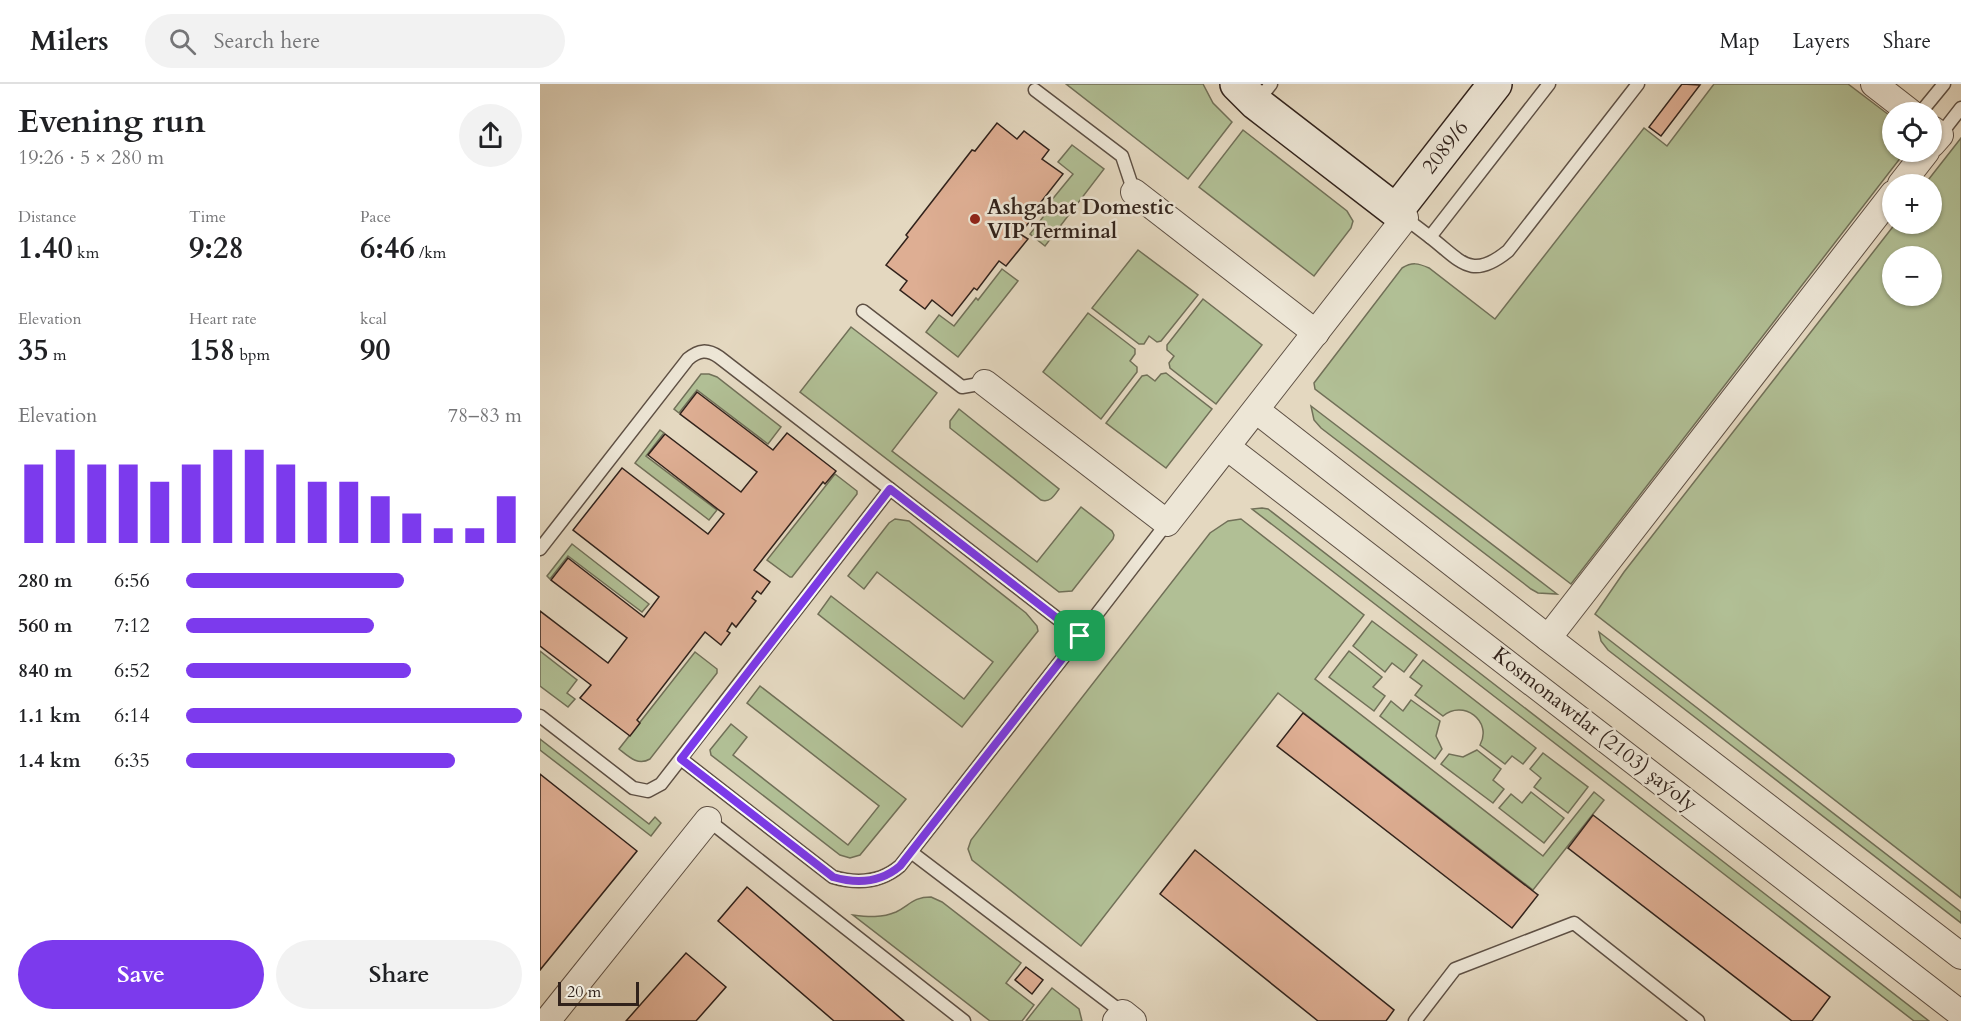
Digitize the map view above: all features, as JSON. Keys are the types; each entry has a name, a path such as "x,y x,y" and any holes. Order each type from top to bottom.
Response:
{"street":[{"name":"2089/6","path":"1400,214 1495,84"},
{"path":"1874,84 1897,102"},
{"path":"985,383 1167,524 1316,333 1400,214 1255,90"},
{"path":"1134,192 1316,333"},
{"path":"1548,638 1882,208"},
{"name":"Kosmonawtlar (2103) şaýoly","path":"1256,410 1961,956"},
{"name":"Kosmonawtlar (2103) şaýoly","path":"1227,447 1961,1014"},
{"path":"547,1021 708,820"}],"lane":[{"path":"1430,237 1549,84"},
{"path":"1400,214 1464,264 1473,267 1486,266 1508,251 1638,84"},
{"path":"1929,102 1944,84"},
{"path":"1035,90 1122,156 1134,192"},
{"path":"1942,130 1961,108"},
{"path":"863,311 962,387 985,383"},
{"path":"540,549 688,359 695,353 710,351 1080,636"},
{"path":"540,716 633,788 648,791 654,789 661,784 681,759 890,489"},
{"path":"681,759 833,877 857,882 872,880 894,871 1167,524"},
{"path":"708,820 964,1021"},
{"path":"911,852 1124,1018"},
{"path":"1415,1021 1455,969 1574,923 1698,1021"}],"green space":[{"path":"1066,84 1203,84 1213,103 1232,122 1188,179"},
{"path":"1714,84 1848,84 1882,110 1882,162 1897,162 1888,174 1882,174 1882,182 1571,584 1315,389 1314,383 1402,268 1409,265 1418,264 1429,268 1495,319 1644,128 1667,146"},
{"path":"1243,130 1347,211 1353,221 1351,228 1314,276 1199,187"},
{"path":"1961,138 1961,898 1595,614 1624,572 1887,234 1942,234 1942,174 1933,174"},
{"path":"1072,145 1104,169 1045,246 1030,234 1053,204 1050,202 1073,174 1058,162"},
{"path":"1138,250 1198,295 1161,341 1157,342 1149,336 1144,344 1139,344 1092,308"},
{"path":"1002,269 1018,281 958,357 926,332 939,315 954,326"},
{"path":"1203,299 1262,345 1216,404 1170,368 1169,363 1174,356 1167,350 1167,345"},
{"path":"1088,313 1135,349 1135,354 1130,361 1137,367 1137,372 1101,419 1043,372"},
{"path":"851,327 937,393 892,451 1037,562 1081,507 1112,531 1113,539 1072,591 1059,592 800,392"},
{"path":"1166,373 1212,409 1166,468 1106,423 1142,376 1147,375 1155,381 1161,374"},
{"path":"701,374 717,377 781,427 768,444 697,390 679,413 674,409"},
{"path":"1311,406 1557,594 1538,593 1531,589 1321,428 1314,420"},
{"path":"959,409 1059,489 1053,496 1047,501 1041,500 950,428 950,421"},
{"path":"660,430 664,433 646,456 717,510 709,520 635,463"},
{"path":"835,474 857,491 857,494 790,577 767,560"},
{"path":"1252,509 1268,509 1929,1021 1914,1021"},
{"path":"895,519 909,521 1026,613 1037,626 1038,631 962,727 818,614 831,596 964,699 993,662 877,572 864,589 848,576 889,523"},
{"path":"1241,519 1364,615 1315,679 1543,856 1594,792 1604,800 1533,890 1278,693 1081,946 972,860 968,849 971,840 1210,533 1228,521"},
{"path":"572,544 649,604 642,612 568,556 550,579 547,576"},
{"path":"1372,621 1417,655 1404,672 1392,663 1385,672 1353,646"},
{"path":"1599,632 1961,912 1961,923 1608,650 1601,641"},
{"path":"540,651 577,680 567,693 575,699 568,707 540,686"},
{"path":"1349,651 1382,677 1373,687 1385,696 1374,711 1329,677"},
{"path":"695,652 717,669 717,673 650,759 642,762 630,758 619,749"},
{"path":"1423,660 1536,748 1523,764 1512,756 1505,764 1480,745 1483,728 1474,715 1459,710 1451,711 1443,716 1415,695 1422,686 1410,677"},
{"path":"760,686 906,799 860,855 850,858 840,855 711,755 710,750 731,724 747,737 733,755 848,845 879,806 747,703"},
{"path":"1411,700 1440,721 1436,736 1442,749 1435,759 1380,716 1391,701 1403,711"},
{"path":"540,739 649,824 655,817 661,823 651,836 540,750"},
{"path":"1477,750 1501,769 1493,780 1504,789 1493,803 1441,764 1449,754 1463,757"},
{"path":"1543,753 1588,787 1568,813 1534,787 1541,778 1530,769"},
{"path":"1531,792 1564,818 1544,843 1499,808 1511,794 1522,803"},
{"path":"931,897 942,902 1021,963 1006,983 1034,1005 1022,1021 990,1021 853,915 870,917 885,915 896,912 916,900"},
{"path":"1052,988 1079,1009 1082,1021 1026,1021"}],"building":[{"path":"1682,84 1700,85 1661,136 1649,127"},
{"name":"Ashgabat Domestic VIP Terminal","path":"997,123 1017,139 1024,131 1049,150 1042,159 1063,174 1020,234 1028,239 1006,266 999,261 977,290 974,288 952,316 932,300 925,309 900,290 907,281 886,265 908,237 906,235 972,150 975,151"},
{"path":"697,392 773,450 787,433 836,471 825,484 823,482 754,570 770,582 761,594 757,591 752,598 756,601 736,627 732,623 727,631 730,633 721,645 705,632 637,720 640,723 630,736 580,698 591,685 540,646 540,611 608,663 627,638 551,580 568,558 644,617 659,597 573,530 622,468 708,534 724,514 648,455 665,434 741,492 757,472 680,414"},
{"path":"1303,713 1538,895 1512,928 1277,746"},
{"path":"540,774 637,851 540,970"},
{"path":"1593,815 1830,997 1812,1021 1792,1021 1568,848"},
{"path":"1195,850 1394,1010 1386,1021 1318,1021 1160,894"},
{"path":"747,887 904,1021 834,1021 718,921"},
{"path":"686,953 726,987 696,1021 626,1021"},
{"path":"1026,967 1043,980 1032,994 1015,980"}],"place":[{"name":"Ashgabat Domestic VIP Terminal","path":"975,219"}],"route":[{"path":"890,489 1080,636 900,866 872,880 857,882 833,877 681,759 890,489"}]}
